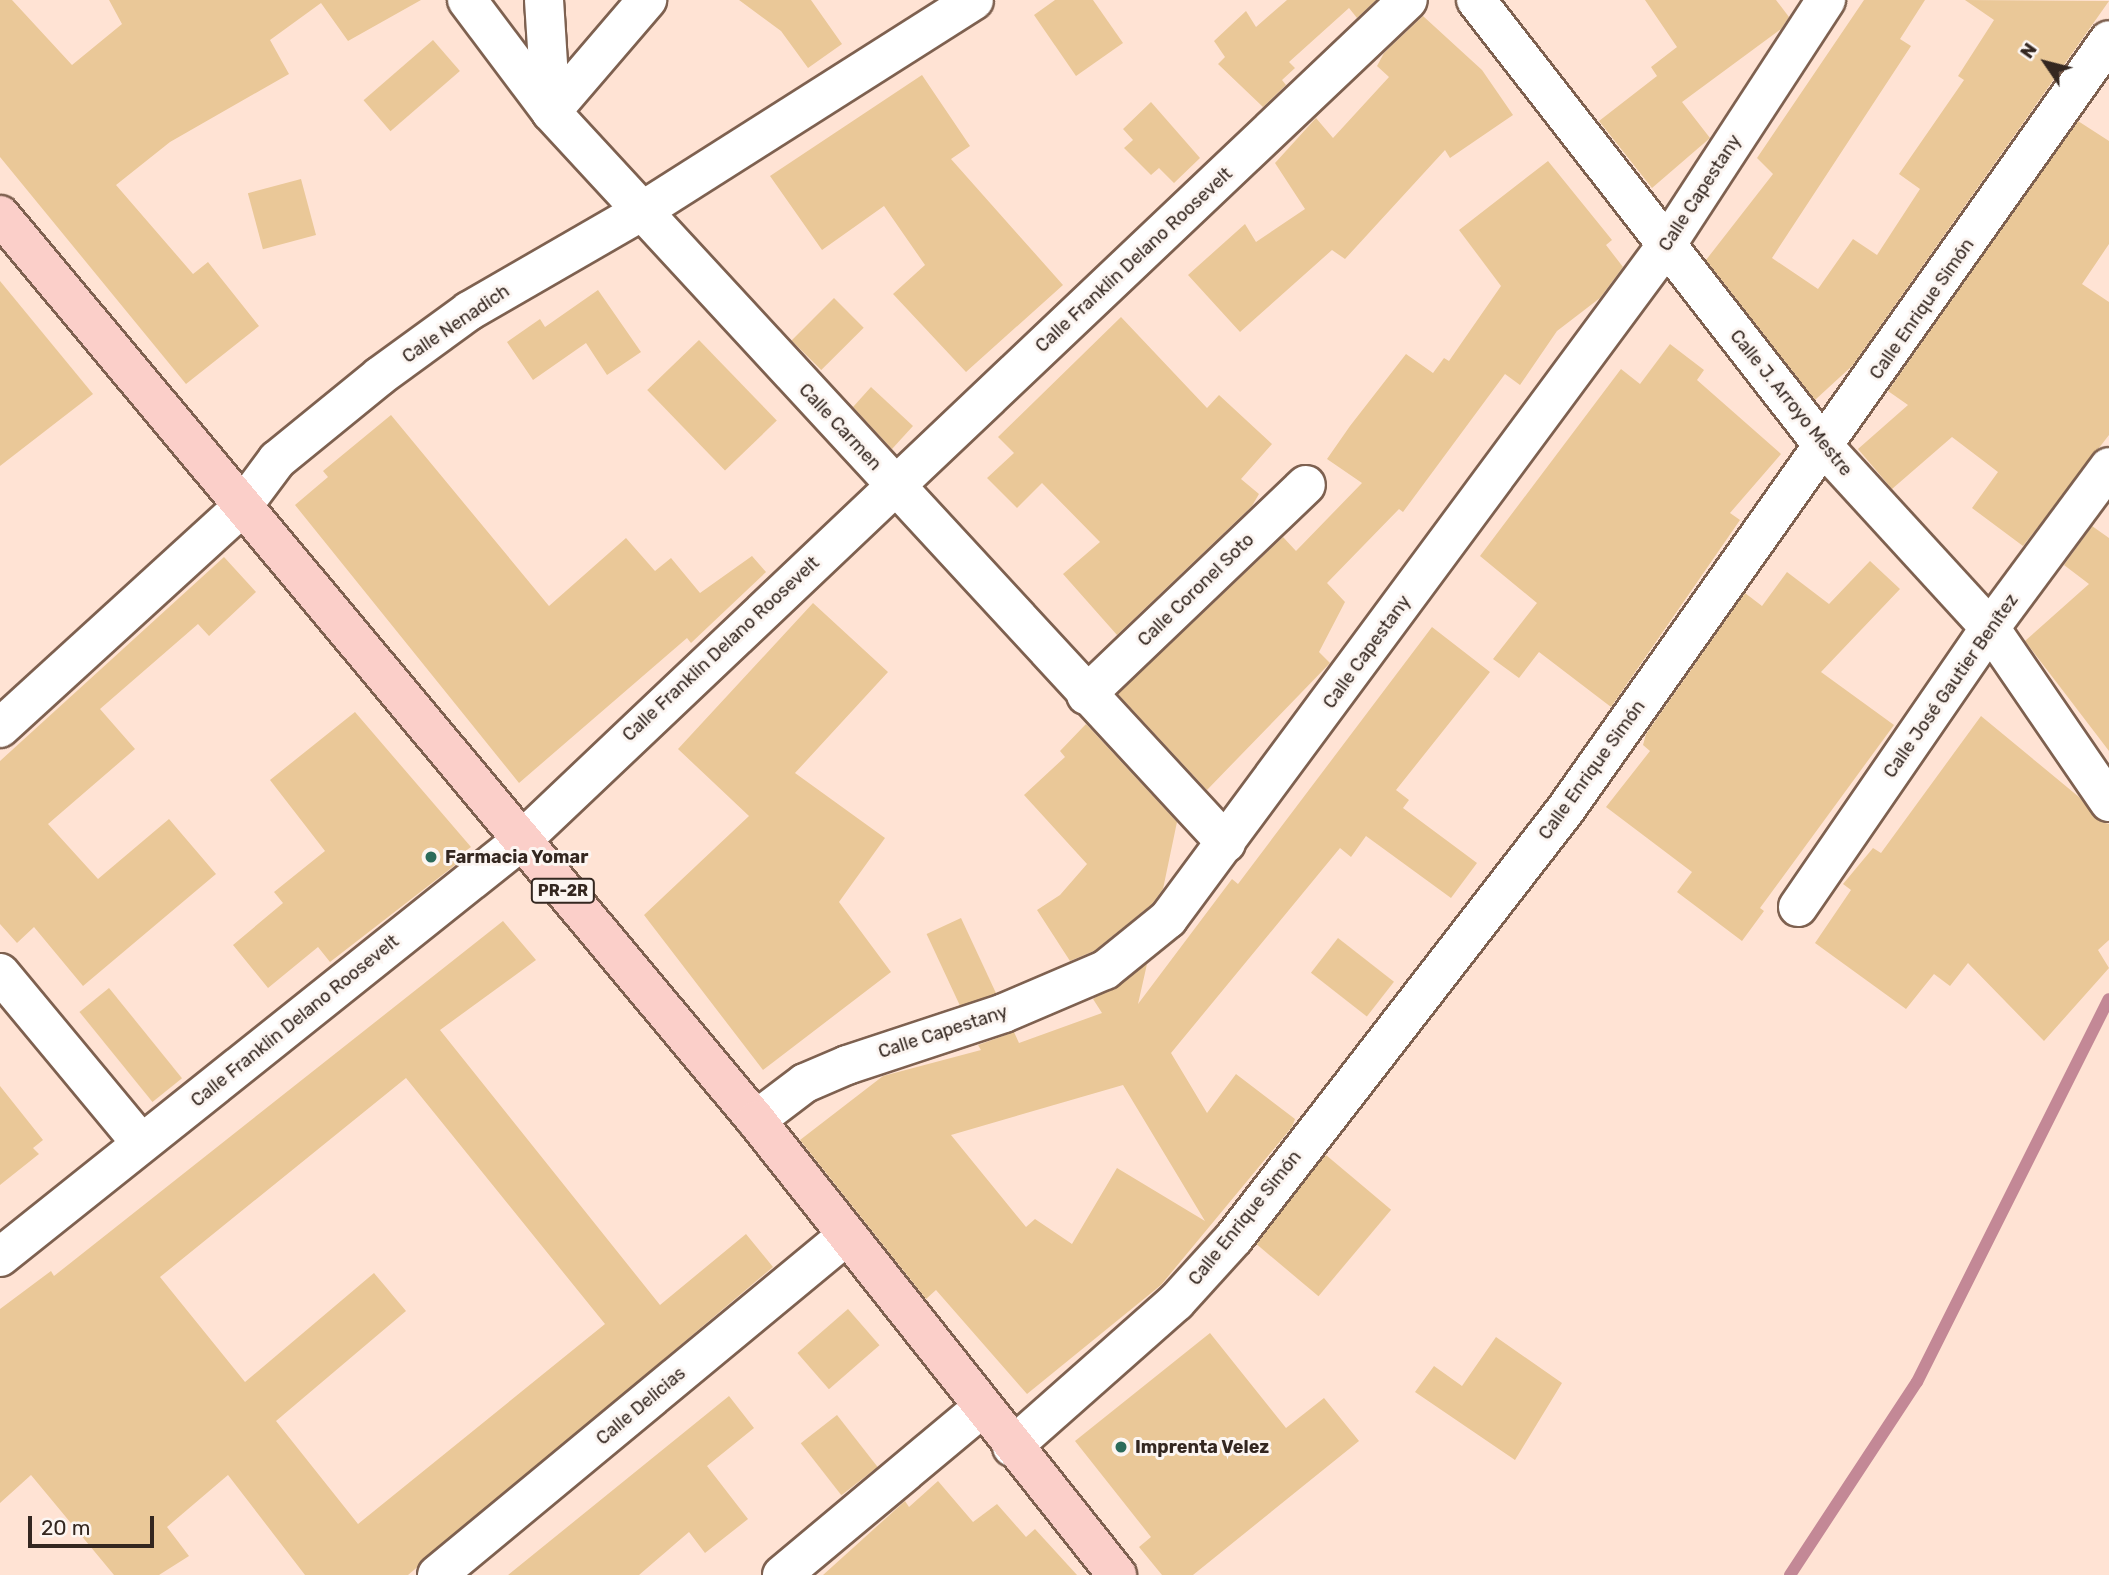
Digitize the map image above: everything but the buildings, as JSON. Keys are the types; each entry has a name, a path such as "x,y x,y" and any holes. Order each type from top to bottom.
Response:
{"main road":[{"name":"PR-2R","path":"0,215 756,1120 1012,1447 1118,1575"}],"street":[{"name":"Calle Carmen","path":"467,0 551,112 1086,695 1226,843"},
{"path":"544,0 551,112"},
{"path":"551,112 647,0"},
{"name":"Calle Nenadich","path":"0,728 242,507 277,460 391,368 469,311 642,211 974,0"},
{"name":"Calle Franklin Delano Roosevelt","path":"0,1257 521,841 1408,0"},
{"name":"Calle J. Arroyo Mestre","path":"1476,0 1665,247 1825,448 1990,628 2109,802"},
{"name":"Calle Capestany","path":"756,1120 806,1083 847,1065 1004,1013 1105,970 1168,919 1665,247 1826,0"},
{"name":"Calle Enrique Simón","path":"1012,1447 1166,1311 1234,1238 1566,809 1825,448 2109,40"},
{"name":"Calle José Gautier Benítez","path":"1798,907 1990,628 2109,467"},
{"name":"Calle Coronel Soto","path":"1086,695 1306,485"},
{"path":"0,973 141,1143"},
{"name":"Calle Delicias","path":"437,1575 845,1237"},
{"path":"782,1575 982,1408"}],"waterway":[{"path":"1790,1575 1917,1382 2109,999"}],"place":[{"name":"Farmacia Yomar","path":"431,857"},
{"name":"Imprenta Velez","path":"1121,1447"}]}
